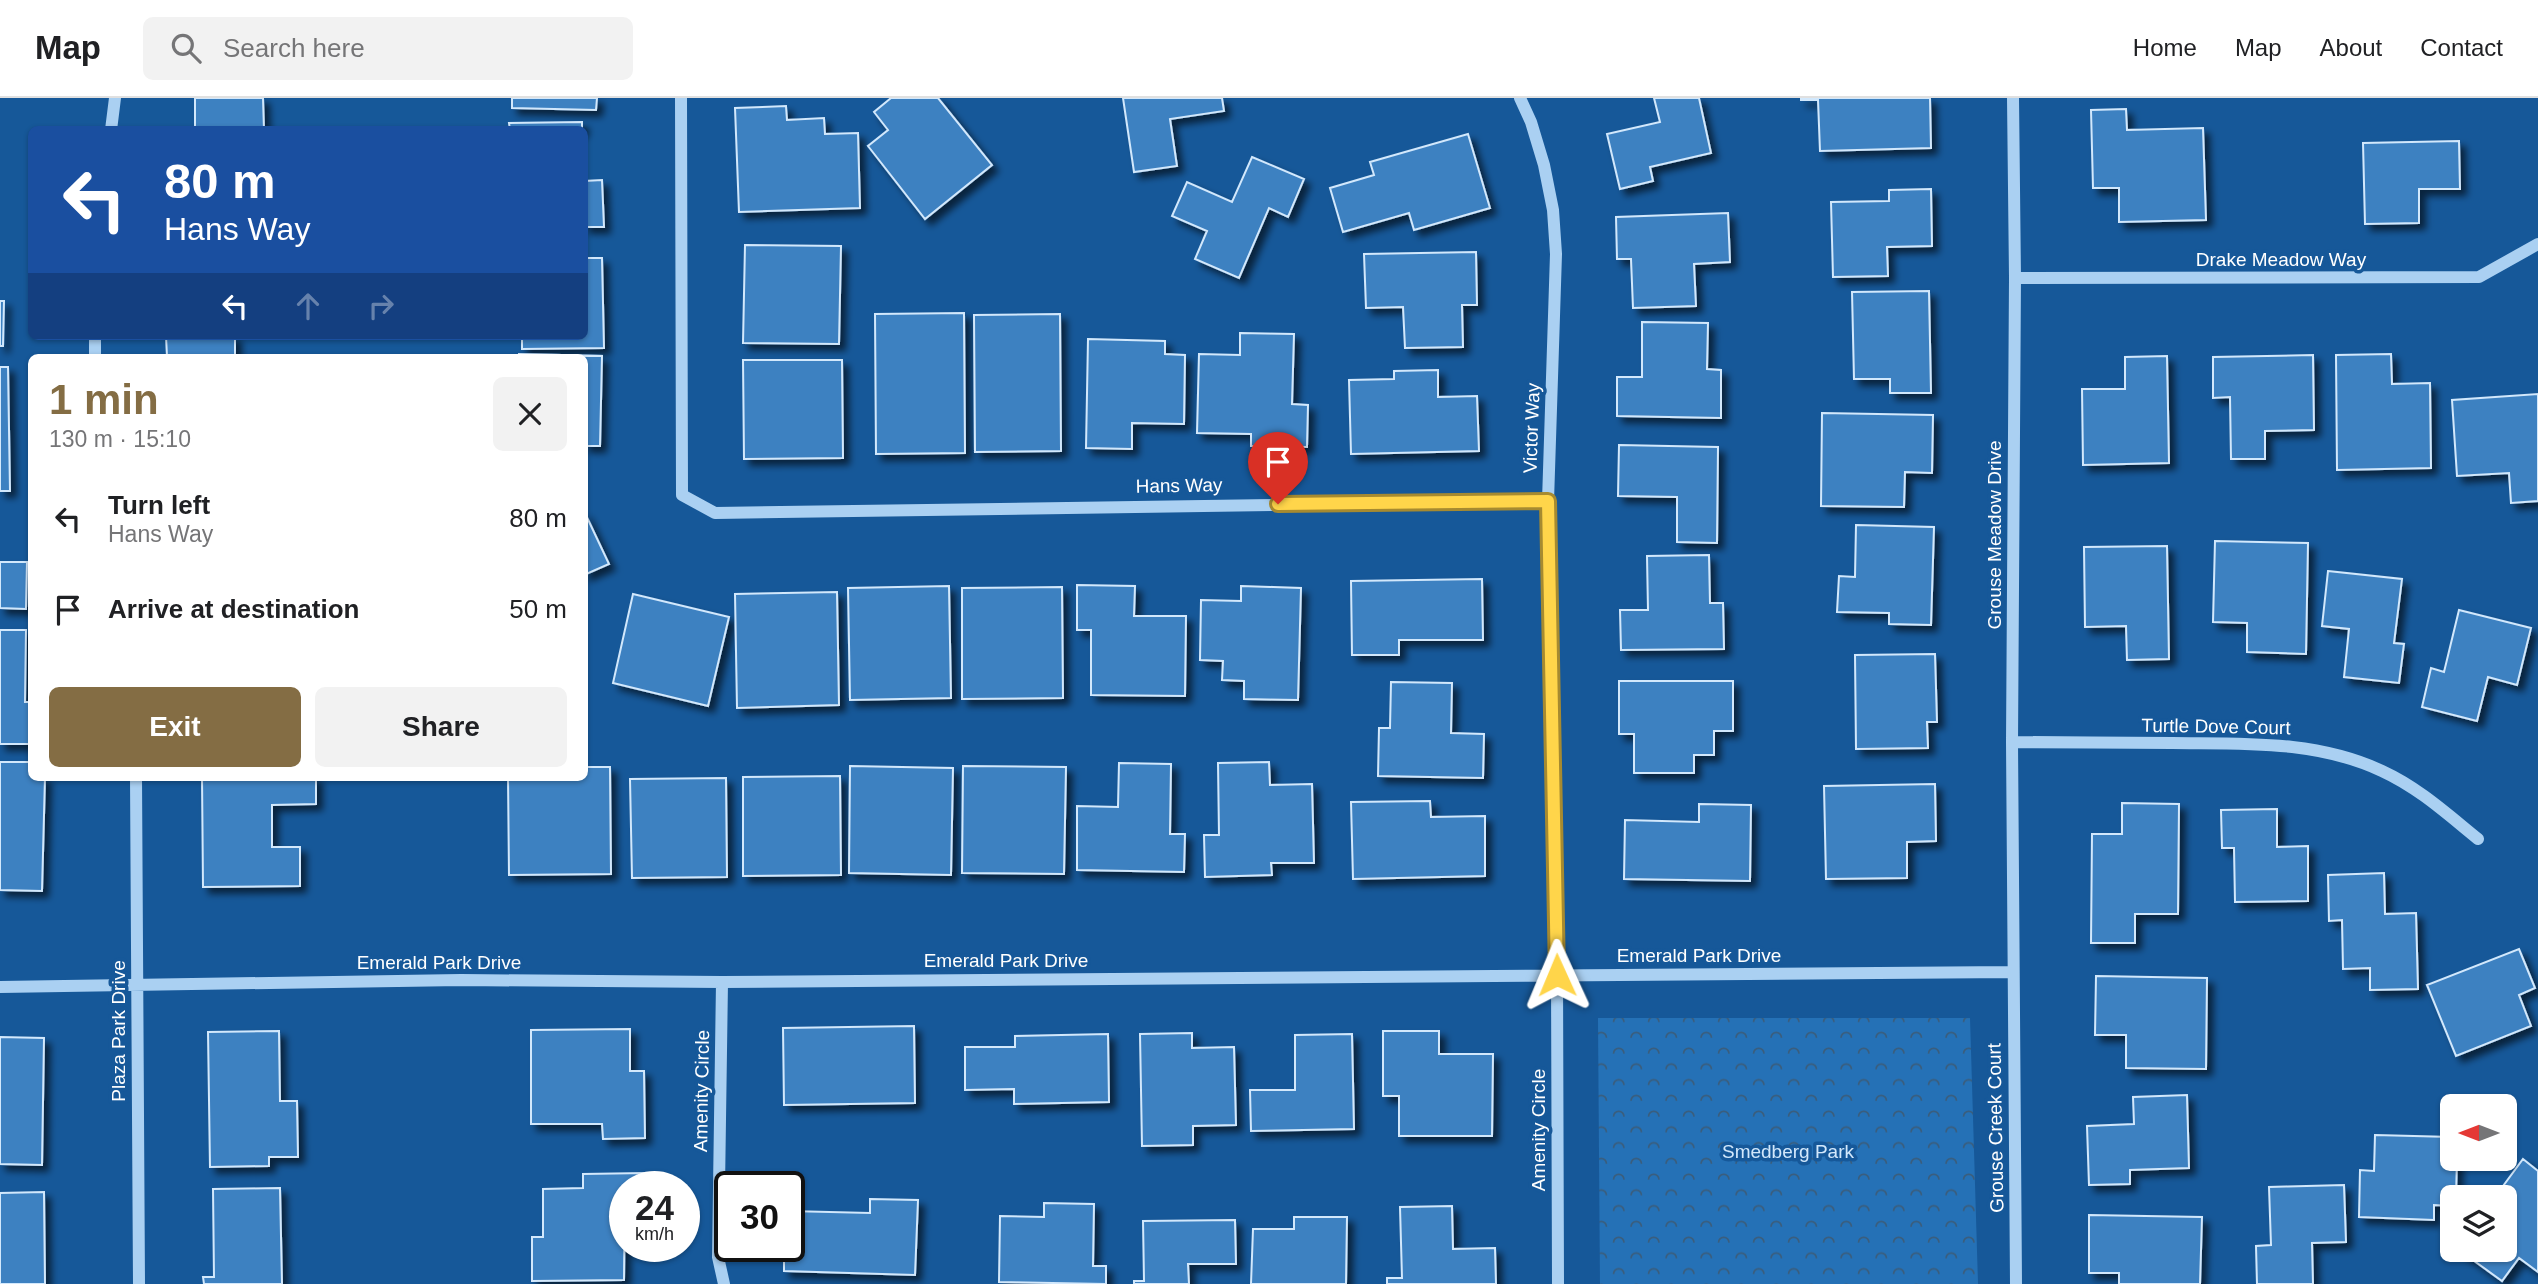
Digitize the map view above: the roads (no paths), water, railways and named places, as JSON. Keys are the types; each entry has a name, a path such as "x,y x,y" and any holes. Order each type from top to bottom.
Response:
{"street":[{"path":"112,126 115,98"},
{"name":"Hans Way","path":"681,98 682,495 715,513 1548,501"},
{"name":"Victor Way","path":"1520,98 1531,122 1544,165 1553,210 1555,243 1548,501 1557,975"},
{"name":"Grouse Meadow Drive","path":"2013,98 2013,972"},
{"name":"Drake Meadow Way","path":"2015,278 2479,277 2538,244"},
{"name":"Turtle Dove Court","path":"2012,742 2257,744 2298,747 2340,756 2381,771 2419,791 2478,839"},
{"name":"Plaza Park Drive","path":"136,781 139,1284"},
{"name":"Emerald Park Drive","path":"0,987 461,980 723,982 2013,972"},
{"name":"Grouse Creek Court","path":"2013,972 2015,1284"},
{"name":"Amenity Circle","path":"1557,975 1558,1284"},
{"name":"Amenity Circle","path":"723,982 718,1257 724,1284"}],"park label":[{"name":"Smedberg Park","path":"1788,1151"}]}
